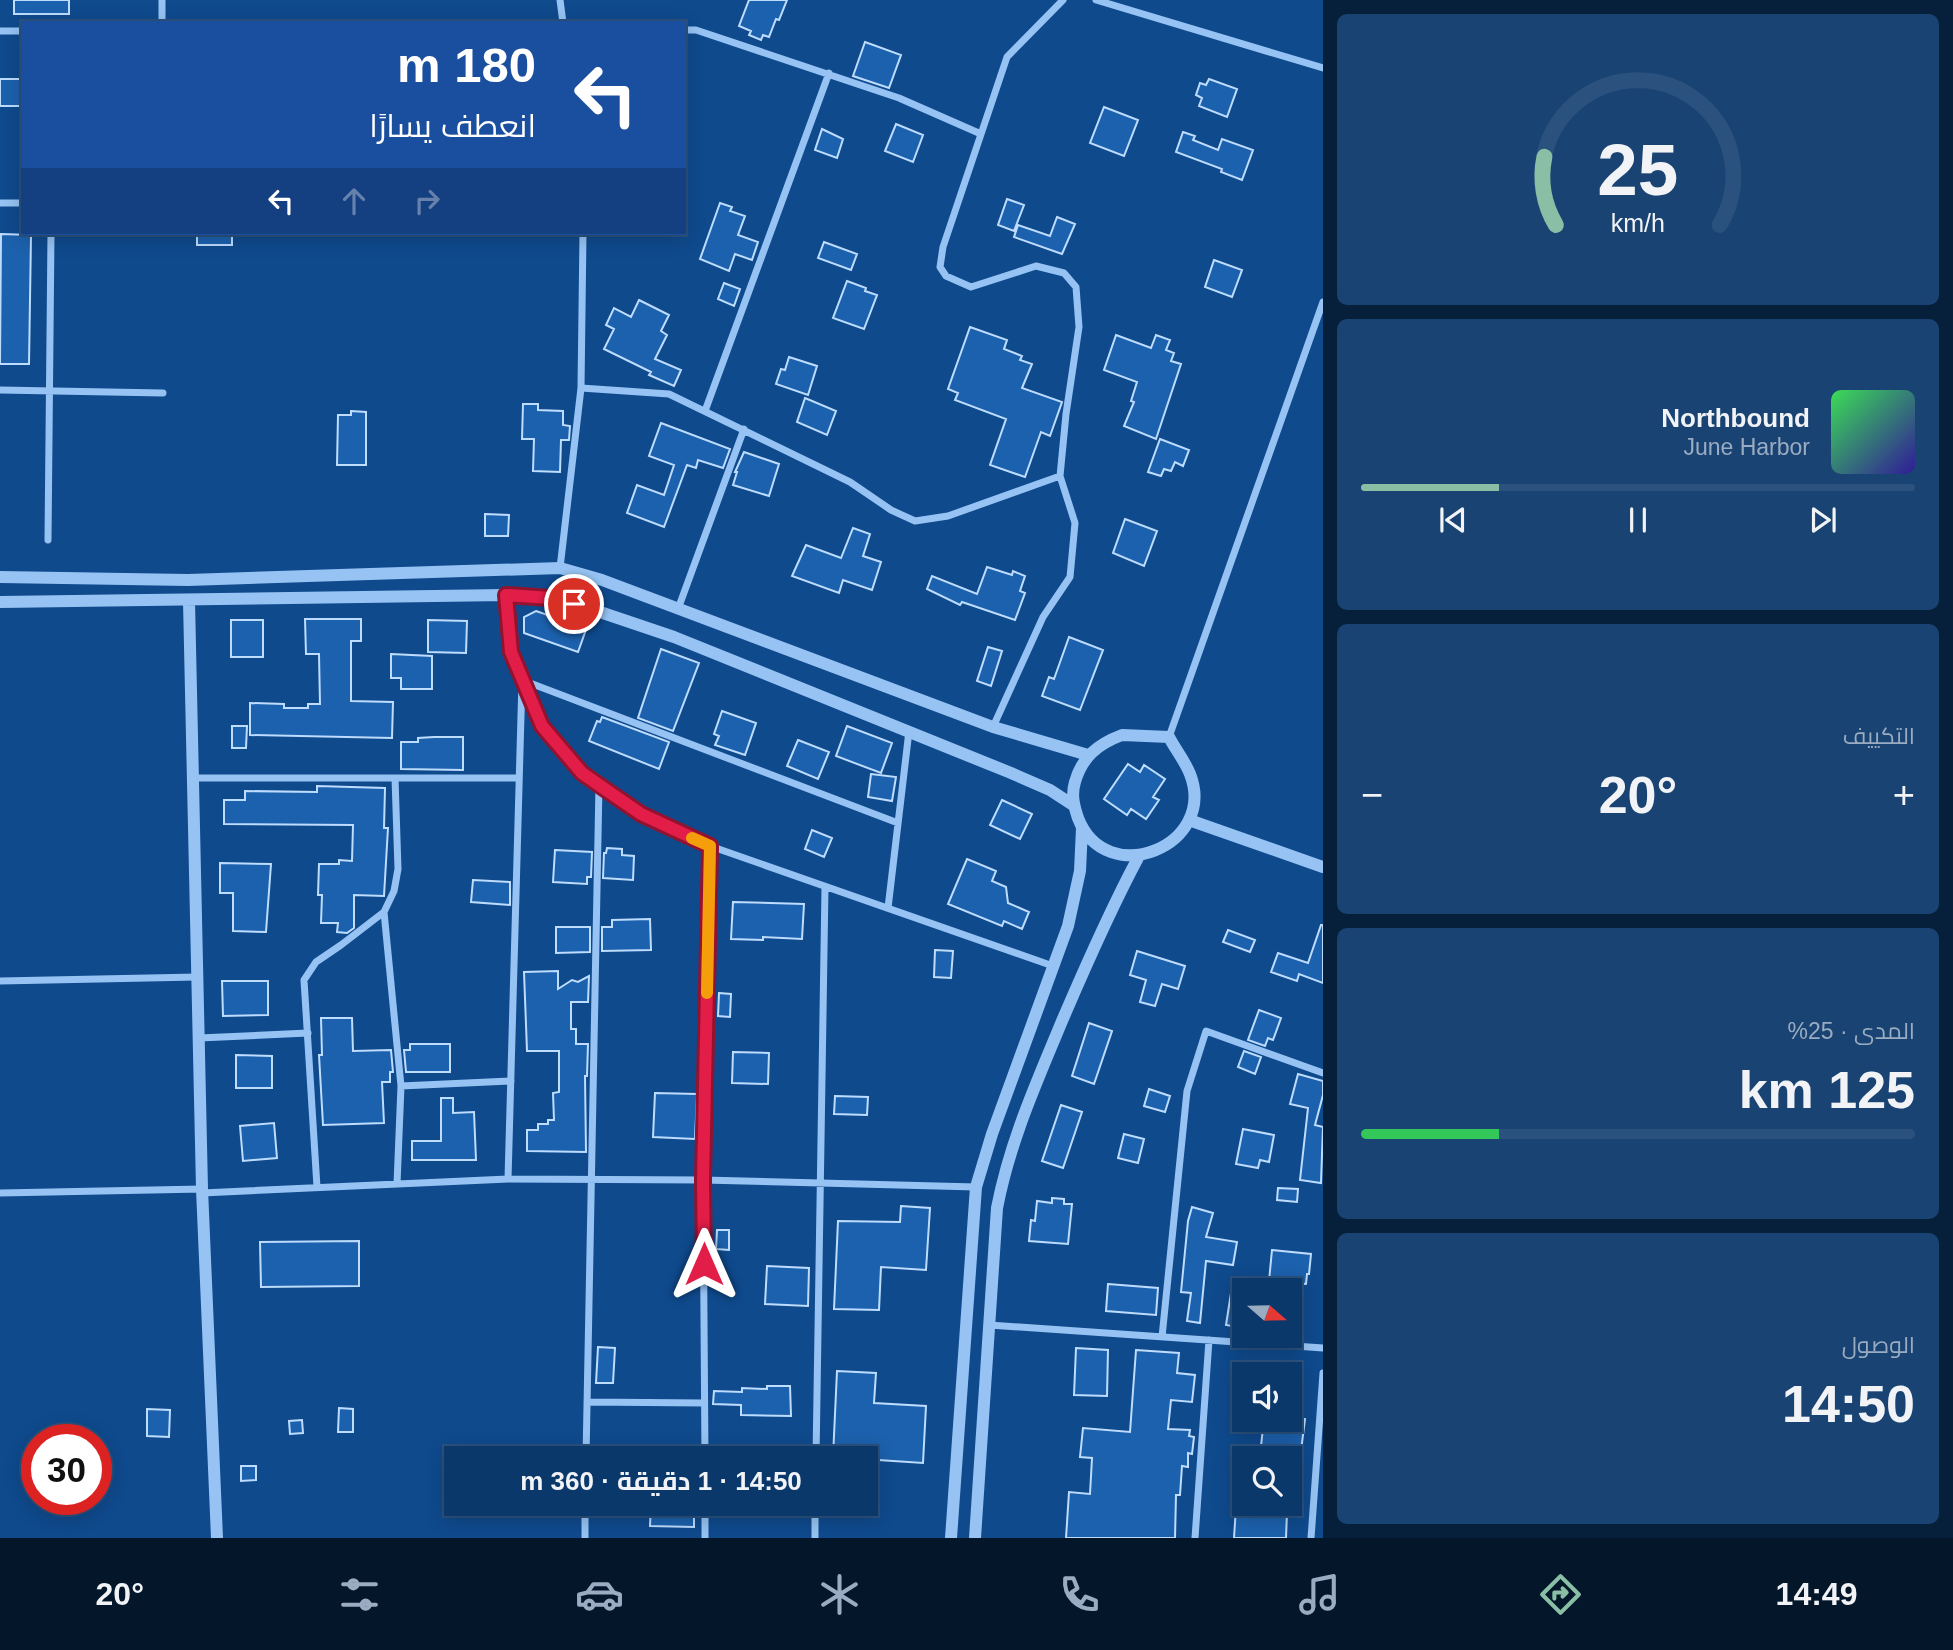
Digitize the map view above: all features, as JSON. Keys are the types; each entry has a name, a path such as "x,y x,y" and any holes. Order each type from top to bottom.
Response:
{"street":[{"path":"162,0 162,21"},
{"path":"561,0 563,21"},
{"path":"993,727 1043,617 1070,577 1076,523 1060,476 1079,327 1076,286 1064,273 1036,266 971,287 946,276 940,267 943,247 1007,57 1063,0"},
{"path":"1096,0 1323,68"},
{"path":"686,30 696,30 899,98 981,134"},
{"path":"0,31 21,31"},
{"path":"705,411 829,74"},
{"path":"0,203 21,202"},
{"path":"48,540 51,235"},
{"path":"560,568 581,388 583,235"},
{"path":"1169,737 1122,736 1103,742 1088,755 1078,770 1073,788 1073,805 1082,828 1097,844 1117,854 1139,856 1159,850 1177,838 1189,820 1194,797 1190,774 1169,737 1323,302"},
{"path":"581,388 669,394 850,482 891,510 915,521 948,516 1060,476"},
{"path":"0,390 163,393"},
{"path":"678,609 744,429"},
{"path":"0,577 188,580 560,568 602,580 993,727 1088,755"},
{"path":"506,595 511,652 542,726 582,773 641,814 710,846 1053,966"},
{"path":"0,602 506,595 551,598 674,637 1011,773 1050,790 1073,805"},
{"path":"190,601 202,1191 217,1538"},
{"path":"508,1179 522,680"},
{"path":"522,680 898,822"},
{"path":"888,908 909,732"},
{"path":"193,778 519,778"},
{"path":"317,1187 304,979 316,962 384,912 394,891 398,869 395,778"},
{"path":"586,1446 599,785"},
{"path":"1189,820 1323,867"},
{"path":"951,1538 976,1187 992,1135 1068,926 1080,871 1082,828"},
{"path":"705,1446 703,1180 710,846"},
{"path":"975,1538 997,1208 1005,1167 1028,1103 1112,905 1139,856"},
{"path":"816,1446 825,887"},
{"path":"384,912 401,1086 397,1184"},
{"path":"0,981 197,976"},
{"path":"1161,1337 1186,1091 1206,1031 1323,1073"},
{"path":"199,1038 308,1033"},
{"path":"401,1086 511,1081"},
{"path":"0,1193 202,1191 508,1179 703,1180 976,1187"},
{"path":"989,1325 1323,1349"},
{"path":"1195,1538 1209,1340"},
{"path":"1311,1538 1323,1373"},
{"path":"587,1402 705,1403"},
{"path":"585,1516 585,1538"},
{"path":"705,1516 705,1538"},
{"path":"814,1538 815,1516"}],"building":[{"path":"14,0 69,0 69,14 14,14"},
{"path":"749,0 787,0 769,37 763,35 761,40 749,35 751,31 739,26"},
{"path":"865,42 901,55 889,88 853,76"},
{"path":"0,79 21,79 21,106 0,106"},
{"path":"1209,79 1237,89 1227,117 1199,106 1202,98 1196,95 1200,83 1206,85"},
{"path":"1104,107 1138,120 1124,156 1090,143"},
{"path":"896,124 923,135 913,162 885,151"},
{"path":"822,129 843,139 837,158 815,150"},
{"path":"1183,132 1195,136 1193,140 1218,150 1222,139 1253,150 1242,180 1221,172 1222,169 1176,152"},
{"path":"1007,199 1024,205 1014,231 998,225"},
{"path":"720,203 732,207 730,211 745,216 738,235 758,242 752,260 735,254 729,271 700,259"},
{"path":"1057,217 1075,224 1062,254 1014,237 1018,225 1050,236"},
{"path":"1,234 31,235 29,364 0,364"},
{"path":"197,235 232,235 232,245 197,245"},
{"path":"824,242 857,254 851,270 818,258"},
{"path":"1214,260 1242,270 1232,297 1205,287"},
{"path":"847,281 877,295 864,329 833,318"},
{"path":"724,283 740,289 734,306 718,299"},
{"path":"639,300 669,315 661,331 667,335 655,359 681,370 674,386 604,349 614,329 606,325 614,308 631,317"},
{"path":"970,327 1007,340 1004,349 1022,356 1020,360 1032,364 1022,388 1062,402 1050,436 1041,432 1025,477 990,465 1006,419 955,400 958,393 948,389"},
{"path":"1116,335 1151,348 1156,335 1170,340 1166,350 1174,353 1171,361 1181,364 1156,439 1124,426 1134,402 1131,401 1137,382 1104,370"},
{"path":"789,357 817,366 808,395 776,384"},
{"path":"805,398 836,411 827,435 797,422"},
{"path":"523,404 538,404 538,410 563,411 563,425 570,426 569,440 561,440 560,472 533,471 534,439 522,439"},
{"path":"351,411 366,412 366,465 337,465 338,415 351,415"},
{"path":"661,423 730,449 723,468 698,460 696,468 687,465 664,527 627,513 637,485 664,495 674,465 649,456"},
{"path":"1160,439 1189,450 1183,466 1175,462 1171,471 1164,469 1161,476 1148,472"},
{"path":"744,452 779,464 769,496 733,485 735,472"},
{"path":"485,514 509,515 508,536 485,536"},
{"path":"1125,519 1157,531 1144,566 1113,553"},
{"path":"853,528 870,534 863,556 881,562 872,590 843,580 839,593 792,576 806,545 841,558"},
{"path":"987,567 1025,576 1020,591 1025,593 1015,620 962,602 960,605 927,589 932,576 977,594"},
{"path":"536,611 559,619 561,614 588,624 578,652 524,633 524,617"},
{"path":"305,619 361,619 361,641 351,641 351,701 393,702 392,738 250,735 250,703 284,704 284,708 308,708 308,704 320,704 319,654 306,654"},
{"path":"231,620 263,620 263,657 231,657"},
{"path":"428,620 467,621 466,653 428,652"},
{"path":"1069,637 1103,650 1080,710 1042,696 1049,677 1054,679"},
{"path":"988,647 1002,651 991,686 977,681"},
{"path":"661,649 699,663 673,731 638,718"},
{"path":"391,654 432,656 432,689 401,689 401,678 391,678"},
{"path":"722,711 756,723 745,755 715,745 719,736 714,734"},
{"path":"602,717 669,742 659,769 589,741 597,721 600,722"},
{"path":"232,726 247,726 246,748 232,748"},
{"path":"847,726 892,743 881,773 836,756"},
{"path":"463,737 463,770 401,769 401,742 418,742 418,738"},
{"path":"798,740 829,752 818,779 787,766"},
{"path":"1128,764 1140,772 1144,765 1165,779 1153,797 1159,800 1146,819 1131,809 1127,815 1104,799"},
{"path":"871,774 896,777 892,801 868,797"},
{"path":"317,786 385,788 384,828 388,828 384,896 354,895 354,928 347,933 337,932 338,923 321,923 319,864 339,864 339,860 352,861 353,825 224,824 224,800 245,800 245,791 317,792"},
{"path":"1002,800 1032,814 1020,839 990,825"},
{"path":"812,830 832,838 824,857 805,849"},
{"path":"607,848 622,849 622,855 634,856 633,880 603,878 604,853"},
{"path":"555,850 592,852 591,877 587,877 587,884 553,882"},
{"path":"967,859 996,871 992,881 1006,887 1008,903 1029,912 1022,929 1004,921 1002,926 948,904"},
{"path":"220,863 271,864 266,932 233,931 233,893 220,893"},
{"path":"473,880 510,882 510,905 471,902"},
{"path":"733,902 804,904 802,939 731,939"},
{"path":"650,919 651,950 602,951 602,927 612,927 612,920"},
{"path":"1321,925 1323,983 1299,974 1297,981 1271,972 1278,953 1308,963"},
{"path":"556,927 590,927 590,952 556,953"},
{"path":"1228,930 1255,940 1250,952 1223,942"},
{"path":"935,950 953,951 951,978 934,977"},
{"path":"1137,951 1185,966 1178,989 1162,984 1155,1006 1140,1002 1146,980 1130,975"},
{"path":"558,971 558,989 572,980 578,982 589,976 588,1002 571,1002 571,1029 576,1029 576,1044 588,1044 585,1076 586,1152 527,1151 527,1130 538,1130 538,1124 548,1124 548,1120 554,1120 553,1093 559,1092 559,1051 527,1051 524,972"},
{"path":"222,981 268,981 268,1015 223,1016"},
{"path":"719,993 731,994 730,1017 718,1016"},
{"path":"1259,1010 1281,1018 1273,1040 1268,1038 1265,1046 1248,1040"},
{"path":"321,1018 352,1018 353,1051 391,1050 393,1072 390,1072 390,1082 382,1082 384,1123 323,1125 319,1055 322,1055"},
{"path":"1089,1023 1112,1031 1094,1084 1072,1076"},
{"path":"410,1044 450,1044 450,1072 406,1072 404,1050 410,1050"},
{"path":"1244,1051 1261,1057 1255,1074 1238,1067"},
{"path":"733,1052 769,1053 768,1084 732,1083"},
{"path":"236,1055 272,1056 272,1088 236,1088"},
{"path":"1298,1074 1323,1081 1323,1095 1315,1125 1323,1127 1321,1183 1300,1180 1308,1108 1290,1104"},
{"path":"1149,1089 1170,1096 1165,1112 1144,1106"},
{"path":"655,1093 697,1094 695,1139 653,1137"},
{"path":"835,1096 868,1097 867,1115 834,1114"},
{"path":"441,1098 453,1098 453,1113 474,1112 476,1160 412,1160 412,1141 441,1141"},
{"path":"1061,1105 1082,1112 1063,1168 1042,1161"},
{"path":"274,1123 277,1158 243,1161 240,1126"},
{"path":"1243,1129 1274,1135 1269,1162 1260,1160 1258,1168 1236,1164"},
{"path":"1124,1134 1144,1139 1138,1163 1118,1158"},
{"path":"1278,1188 1298,1189 1297,1202 1277,1200"},
{"path":"1052,1198 1064,1199 1064,1204 1072,1204 1068,1244 1029,1241 1031,1220 1035,1221 1037,1201 1052,1203"},
{"path":"901,1206 930,1208 926,1270 881,1267 879,1310 834,1309 838,1221 900,1222"},
{"path":"1192,1207 1213,1213 1206,1237 1237,1242 1233,1265 1206,1261 1200,1323 1187,1321 1191,1293 1181,1292 1188,1221"},
{"path":"717,1230 729,1230 729,1250 716,1249"},
{"path":"359,1241 359,1286 261,1287 260,1242"},
{"path":"1272,1250 1311,1254 1306,1284 1302,1284 1302,1278 1269,1278"},
{"path":"767,1266 809,1268 808,1306 765,1304"},
{"path":"1108,1284 1158,1288 1156,1315 1106,1311"},
{"path":"1232,1286 1232,1326 1226,1325"},
{"path":"598,1347 615,1348 613,1383 596,1383"},
{"path":"1076,1348 1108,1350 1107,1396 1074,1395"},
{"path":"1136,1350 1179,1353 1177,1373 1195,1375 1192,1402 1171,1400 1168,1429 1190,1430 1189,1436 1194,1437 1192,1454 1188,1453 1188,1467 1182,1466 1180,1495 1176,1495 1175,1538 1066,1538 1069,1492 1090,1494 1092,1458 1080,1457 1083,1428 1130,1432"},
{"path":"837,1371 876,1373 874,1403 926,1406 923,1463 878,1460 878,1446 834,1446"},
{"path":"767,1386 790,1386 791,1416 741,1415 741,1405 713,1404 714,1391 742,1392 742,1388 767,1389"},
{"path":"339,1408 353,1409 353,1432 338,1432"},
{"path":"147,1409 170,1410 169,1437 147,1436"},
{"path":"1302,1419 1305,1419 1302,1446 1261,1446 1263,1432 1302,1432"},
{"path":"302,1420 303,1433 290,1434 289,1421"},
{"path":"241,1466 256,1466 256,1480 241,1481"},
{"path":"650,1516 694,1516 694,1527 650,1526"},
{"path":"1235,1516 1287,1516 1286,1538 1234,1538"}],"slow traffic":[{"path":"692,838 710,846 707,993"}],"route":[{"path":"574,604 551,598 506,595 511,652 542,726 582,773 641,814 710,846 703,1180 704,1264"}]}
